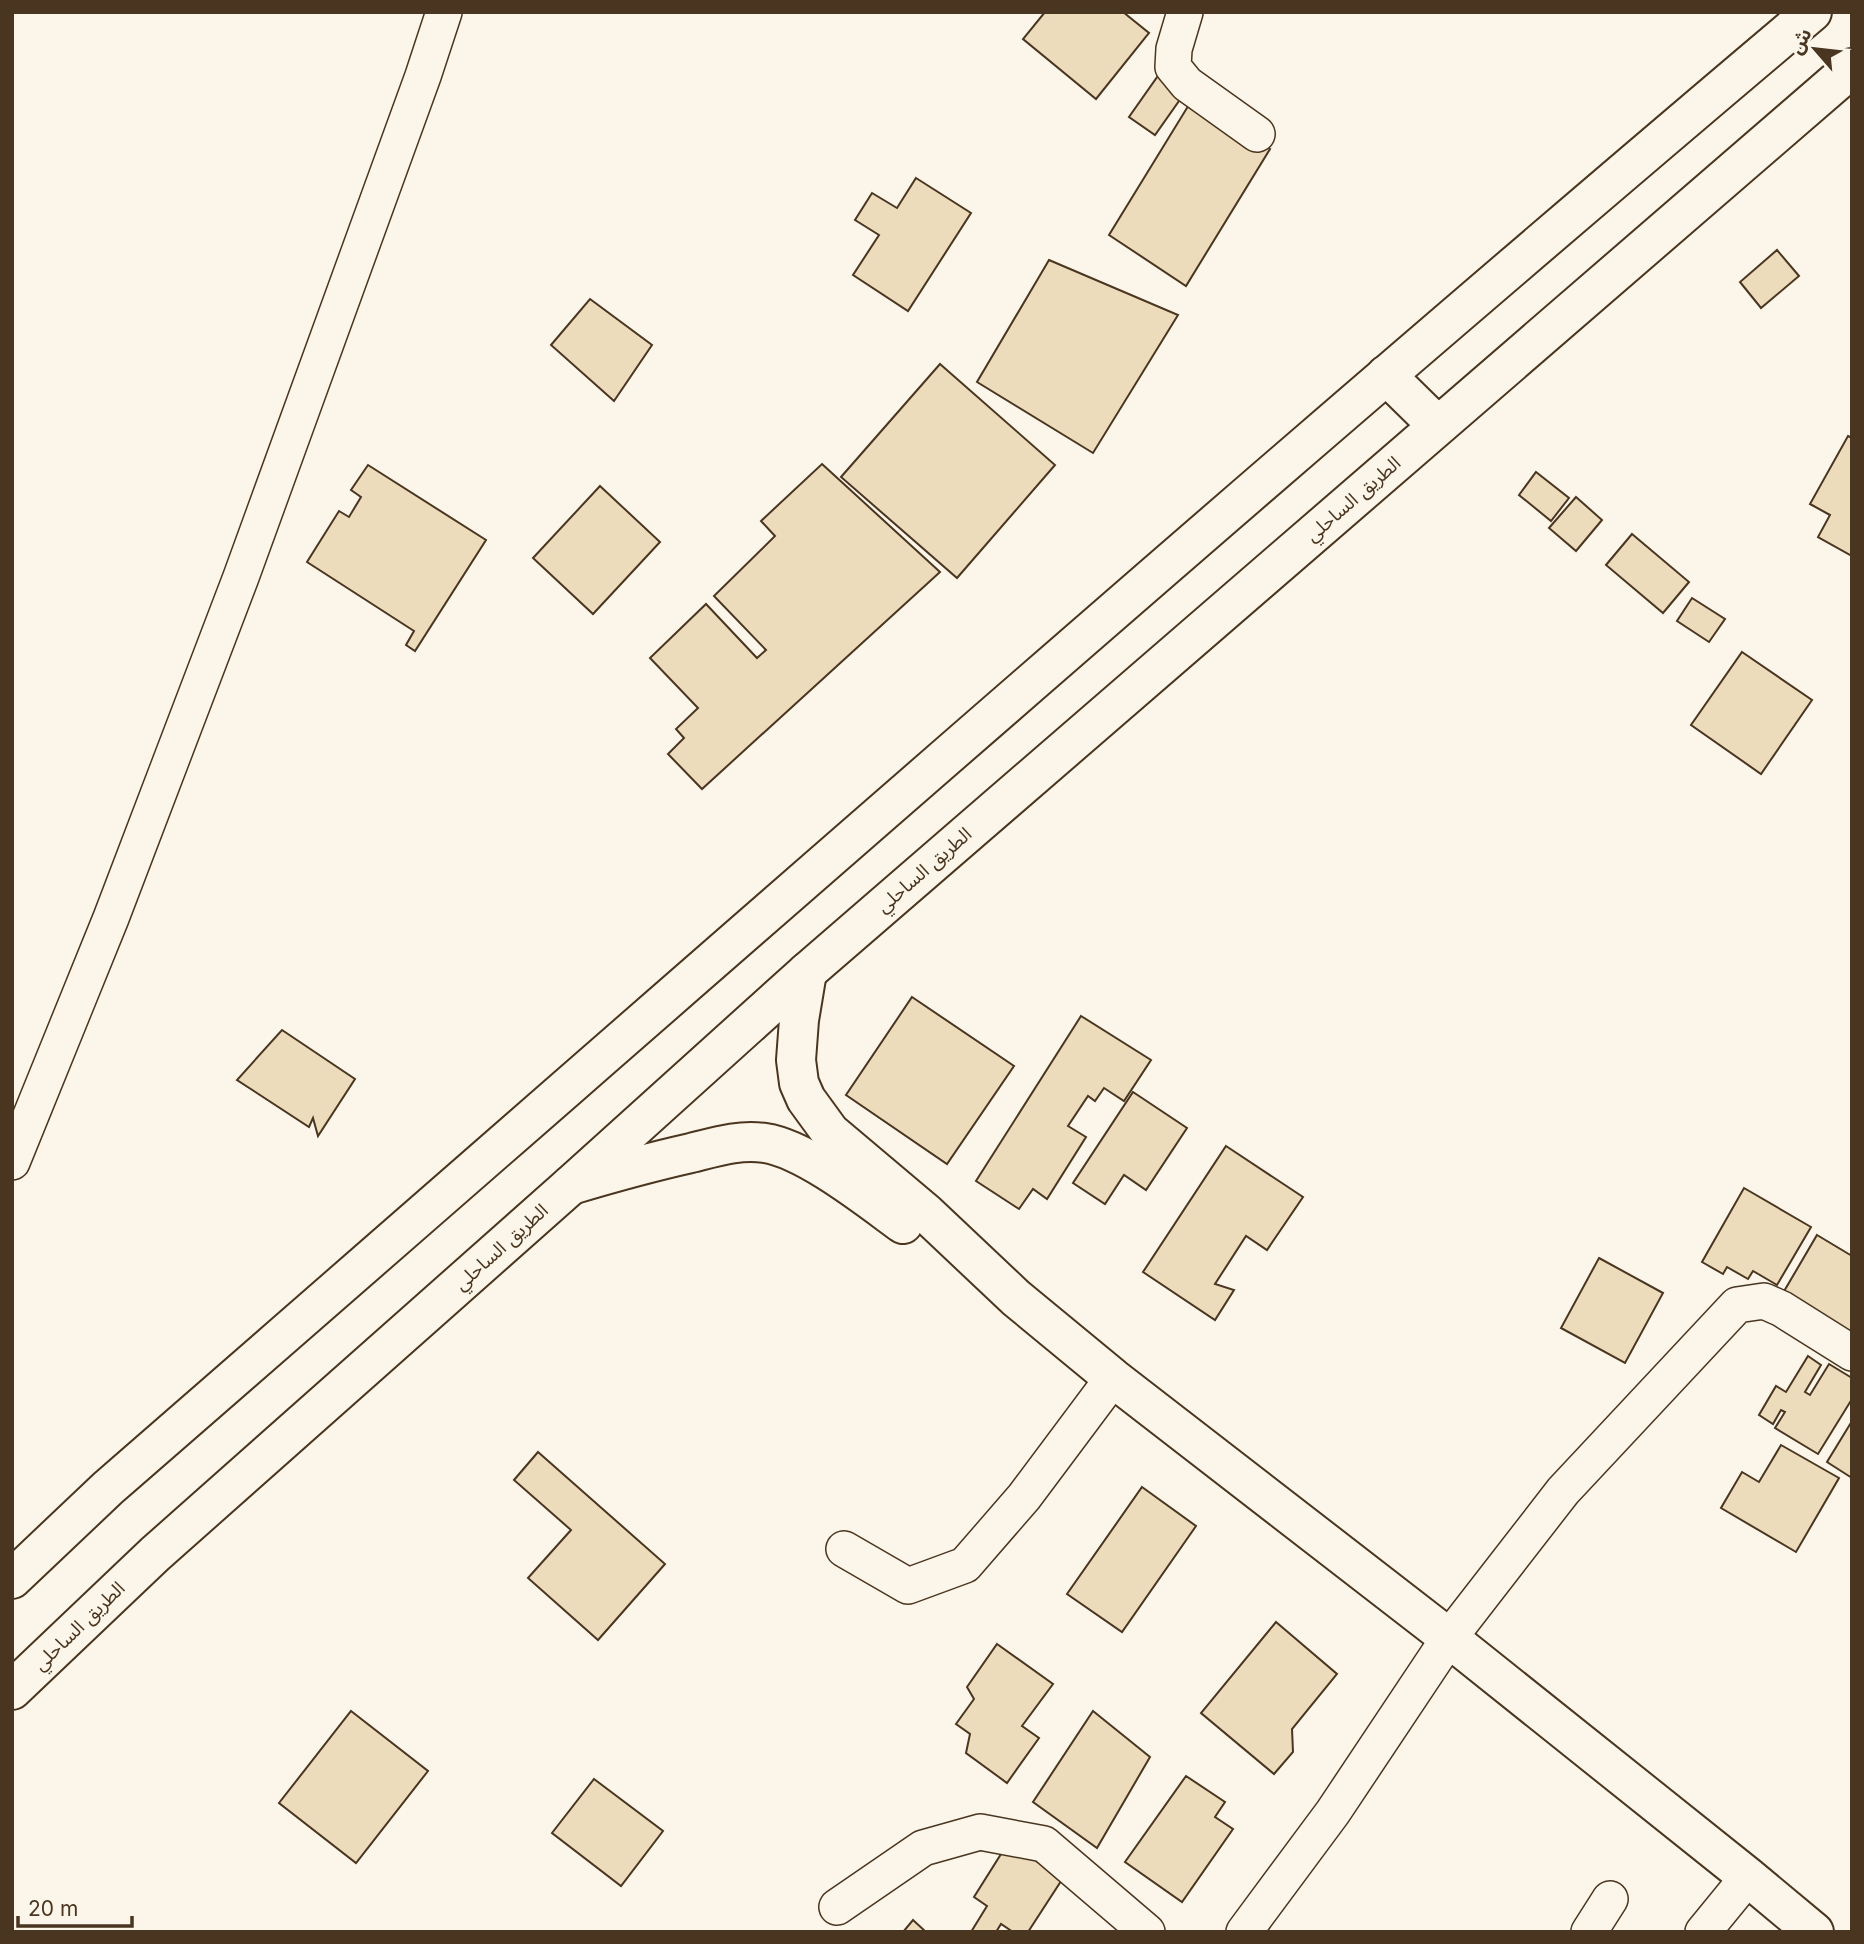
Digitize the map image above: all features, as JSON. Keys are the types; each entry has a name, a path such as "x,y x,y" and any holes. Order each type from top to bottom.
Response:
{"main road":[{"path":"12,1579 108,1489 1386,375 1812,12"},
{"name":"الطريق الساحلي","path":"12,1689 155,1554 807,972 1852,68"},
{"path":"1386,375 1437,425"},
{"path":"807,972 796,1060 799,1083 806,1099 830,1132 926,1213 1017,1298 1113,1378 1449,1637 1814,1932"},
{"path":"571,1185 736,1142 766,1143 798,1154 852,1187 955,1263 1017,1298"}],"street":[{"path":"12,1161 111,918 236,590 444,12"},
{"path":"1185,12 1174,49 1173,68 1187,84 1257,134"},
{"path":"1244,1932 1333,1812 1449,1637 1563,1491 1737,1305 1764,1301 1852,1353"},
{"path":"844,1549 908,1586 965,1565 1024,1497 1113,1378"},
{"path":"837,1907 923,1848 980,1832 1044,1844 1147,1932"},
{"path":"1703,1932 1748,1877"},
{"path":"1589,1932 1610,1899"}],"building":[{"path":"1045,12 1123,12 1149,33 1096,99 1023,39"},
{"path":"1160,73 1186,91 1155,135 1129,117"},
{"path":"1190,103 1270,149 1186,286 1109,235"},
{"path":"916,178 971,213 908,311 853,275 879,235 855,220 872,193 897,208"},
{"path":"1777,250 1799,276 1761,308 1740,282"},
{"path":"1049,260 1178,315 1093,453 977,382"},
{"path":"590,299 652,345 614,401 551,345"},
{"path":"940,364 1055,465 957,578 841,477"},
{"path":"1848,436 1852,438 1852,556 1818,537 1830,515 1810,504"},
{"path":"822,464 940,572 702,789 668,754 684,738 676,729 698,708 650,658 706,604 757,658 766,650 714,596 775,536 761,521"},
{"path":"368,465 486,540 415,651 406,645 414,631 307,562 339,511 349,517 361,497 351,490"},
{"path":"1536,472 1569,498 1551,521 1519,495"},
{"path":"600,486 660,542 593,614 533,558"},
{"path":"1576,497 1602,520 1576,551 1549,528"},
{"path":"1632,534 1689,582 1663,613 1606,565"},
{"path":"1692,598 1725,619 1709,642 1677,621"},
{"path":"1742,652 1812,700 1761,774 1691,725"},
{"path":"912,997 1014,1066 947,1164 846,1095"},
{"path":"1081,1016 1151,1060 1124,1101 1104,1088 1095,1101 1088,1096 1068,1126 1086,1137 1047,1199 1033,1189 1019,1209 976,1181"},
{"path":"282,1030 355,1079 318,1136 313,1118 309,1127 237,1080"},
{"path":"1133,1092 1187,1128 1146,1190 1124,1175 1105,1204 1073,1183"},
{"path":"1226,1146 1303,1197 1267,1250 1246,1236 1215,1284 1234,1290 1215,1320 1143,1272"},
{"path":"1744,1188 1811,1227 1777,1285 1753,1271 1748,1279 1727,1267 1723,1274 1702,1262"},
{"path":"1817,1235 1852,1256 1852,1334 1783,1293"},
{"path":"1599,1258 1663,1293 1625,1363 1561,1328"},
{"path":"1808,1356 1821,1365 1805,1392 1810,1395 1829,1364 1852,1378 1852,1399 1818,1454 1775,1428 1785,1412 1781,1410 1773,1424 1759,1415 1776,1386 1786,1392"},
{"path":"1852,1421 1852,1478 1827,1462"},
{"path":"1781,1445 1839,1478 1796,1552 1721,1508 1742,1472 1759,1482"},
{"path":"538,1452 665,1564 598,1640 528,1578 571,1530 514,1480"},
{"path":"1142,1487 1196,1526 1122,1632 1067,1594"},
{"path":"1276,1622 1337,1674 1292,1729 1293,1752 1274,1774 1201,1713"},
{"path":"997,1644 1053,1684 1022,1726 1039,1738 1007,1783 966,1753 970,1734 956,1724 974,1699 967,1687"},
{"path":"351,1711 428,1771 356,1863 279,1803"},
{"path":"1093,1711 1150,1757 1097,1848 1033,1802"},
{"path":"1186,1776 1225,1802 1215,1817 1233,1829 1182,1902 1125,1862"},
{"path":"594,1779 663,1831 621,1886 552,1833"},
{"path":"1008,1843 1063,1878 1028,1932 1013,1932 1001,1924 996,1932 971,1932 987,1906 974,1897"},
{"path":"913,1920 926,1932 903,1932"}]}
